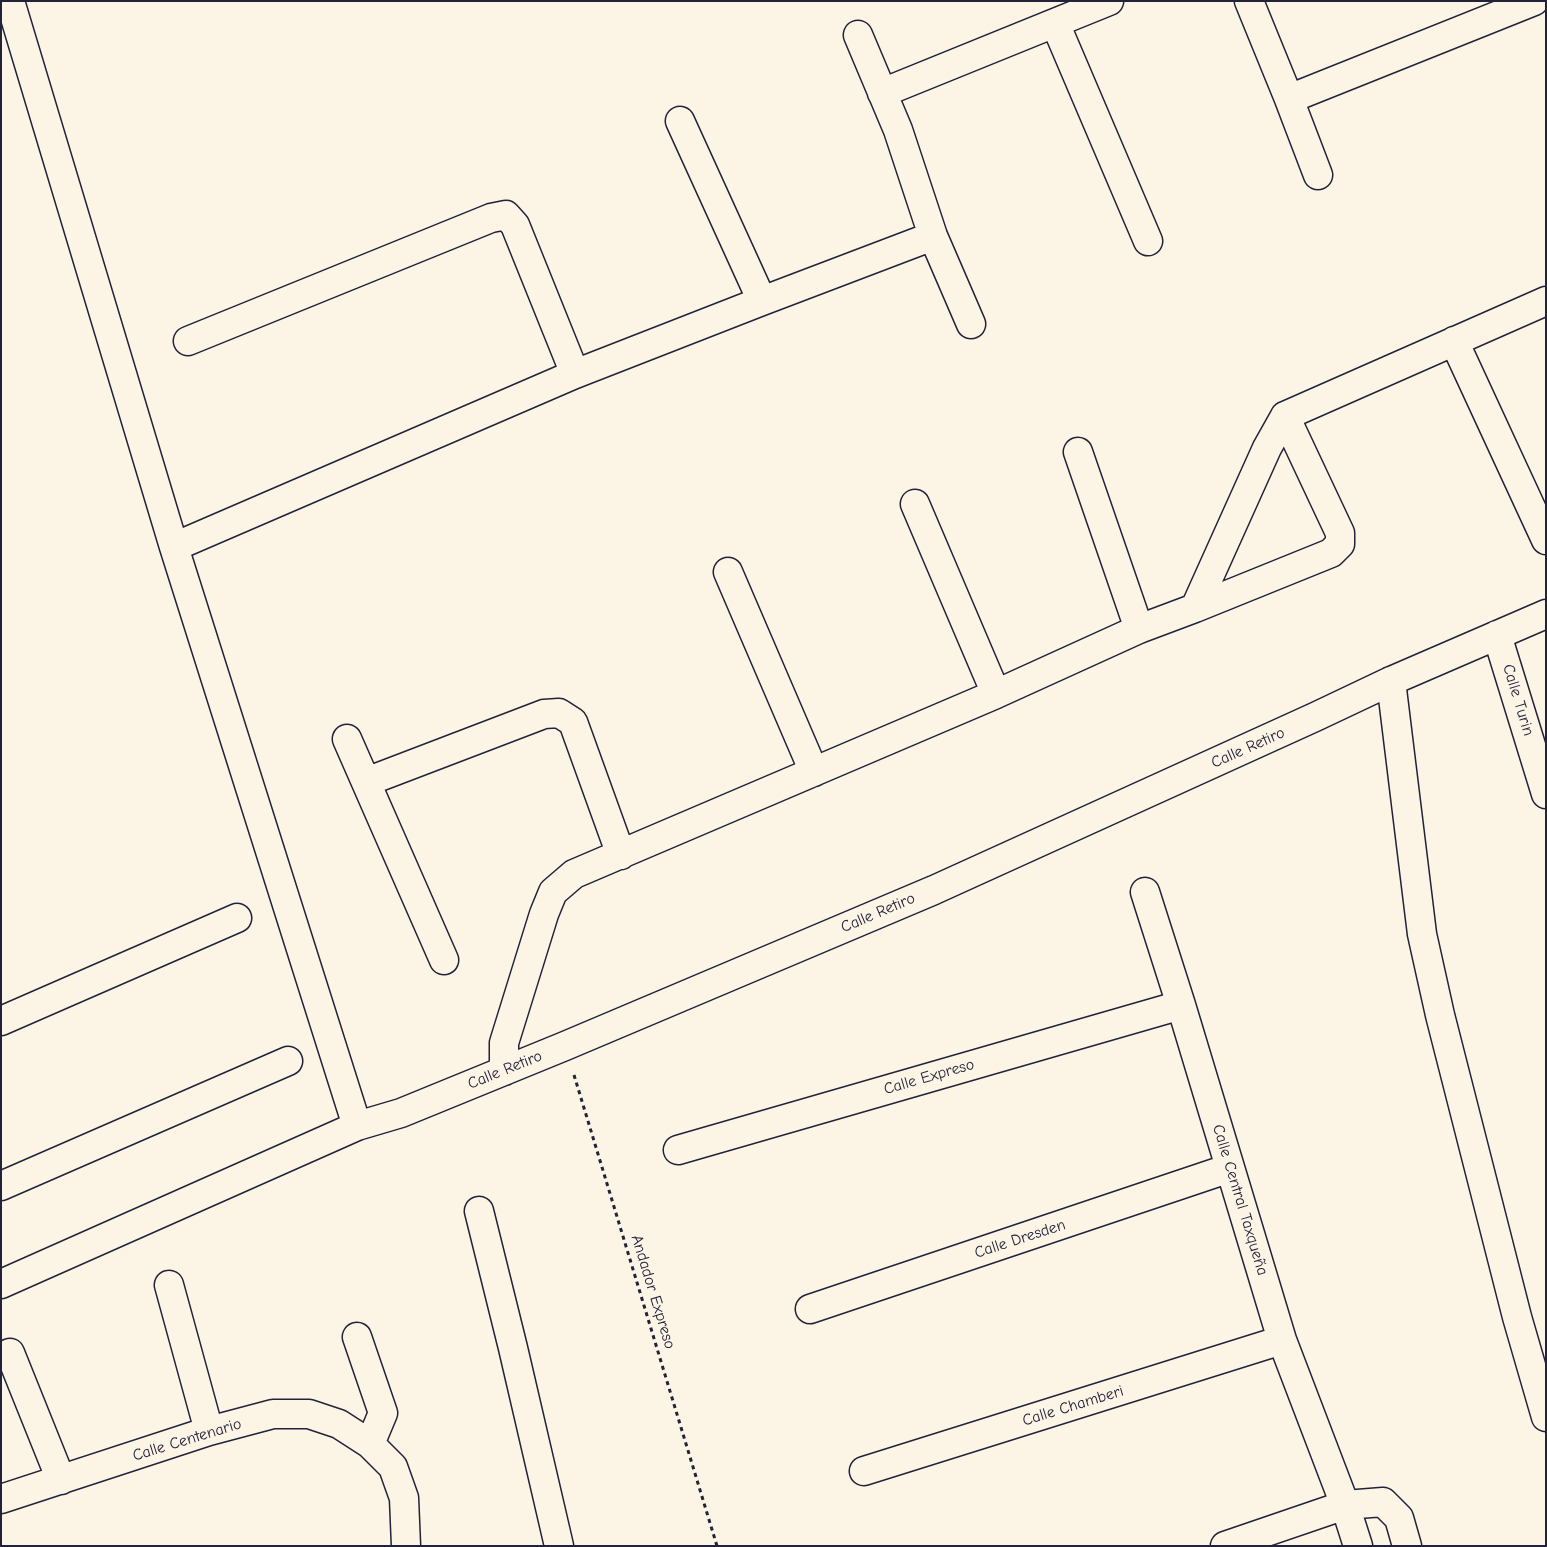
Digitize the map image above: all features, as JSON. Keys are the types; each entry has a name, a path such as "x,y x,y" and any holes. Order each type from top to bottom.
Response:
{"street":[{"path":"10,1 174,547 357,1126"},
{"path":"882,93 1109,1"},
{"path":"1249,1 1318,174"},
{"path":"1289,99 1534,1"},
{"path":"1055,23 1148,241"},
{"path":"858,35 898,130 933,236 971,324"},
{"path":"680,121 762,301"},
{"path":"188,341 491,218 506,215 515,225 575,374"},
{"path":"174,547 575,374 933,236"},
{"path":"1194,608 1267,448 1285,416 1546,301"},
{"path":"1454,341 1546,540"},
{"path":"504,1071 504,1043 538,932 553,892 574,874 996,694 1139,629 1332,553 1340,544 1340,533 1285,416"},
{"path":"1078,452 1139,629"},
{"path":"915,504 996,694"},
{"path":"728,572 814,772"},
{"name":"Calle Retiro","path":"1,1284 357,1126 401,1113 504,1071 934,890 1316,717 1391,681 1546,614"},
{"name":"Calle Turin","path":"1497,635 1546,794"},
{"path":"1391,681 1422,934 1440,1015 1512,1298 1546,1417"},
{"path":"366,782 544,714 559,713 573,722 621,855"},
{"path":"347,739 444,960"},
{"name":"Calle Central Taxqueña","path":"1145,892 1282,1340 1345,1505 1358,1546"},
{"path":"1,1021 237,918"},
{"name":"Calle Expreso","path":"678,1150 1181,1005"},
{"path":"1,1186 288,1061"},
{"name":"Calle Dresden","path":"810,1309 1230,1168"},
{"path":"479,1211 559,1546"},
{"path":"169,1285 209,1431"},
{"path":"357,1337 383,1413 370,1444"},
{"name":"Calle Chamberi","path":"864,1471 1282,1340"},
{"path":"10,1353 61,1480"},
{"name":"Calle Centenario","path":"1,1499 209,1431 274,1414 310,1414 339,1424 370,1444 393,1467 404,1498 406,1546"},
{"path":"1225,1546 1345,1505 1384,1502 1399,1518 1407,1546"}],"path":[{"name":"Andador Expreso","path":"565,1046 717,1546"}]}
